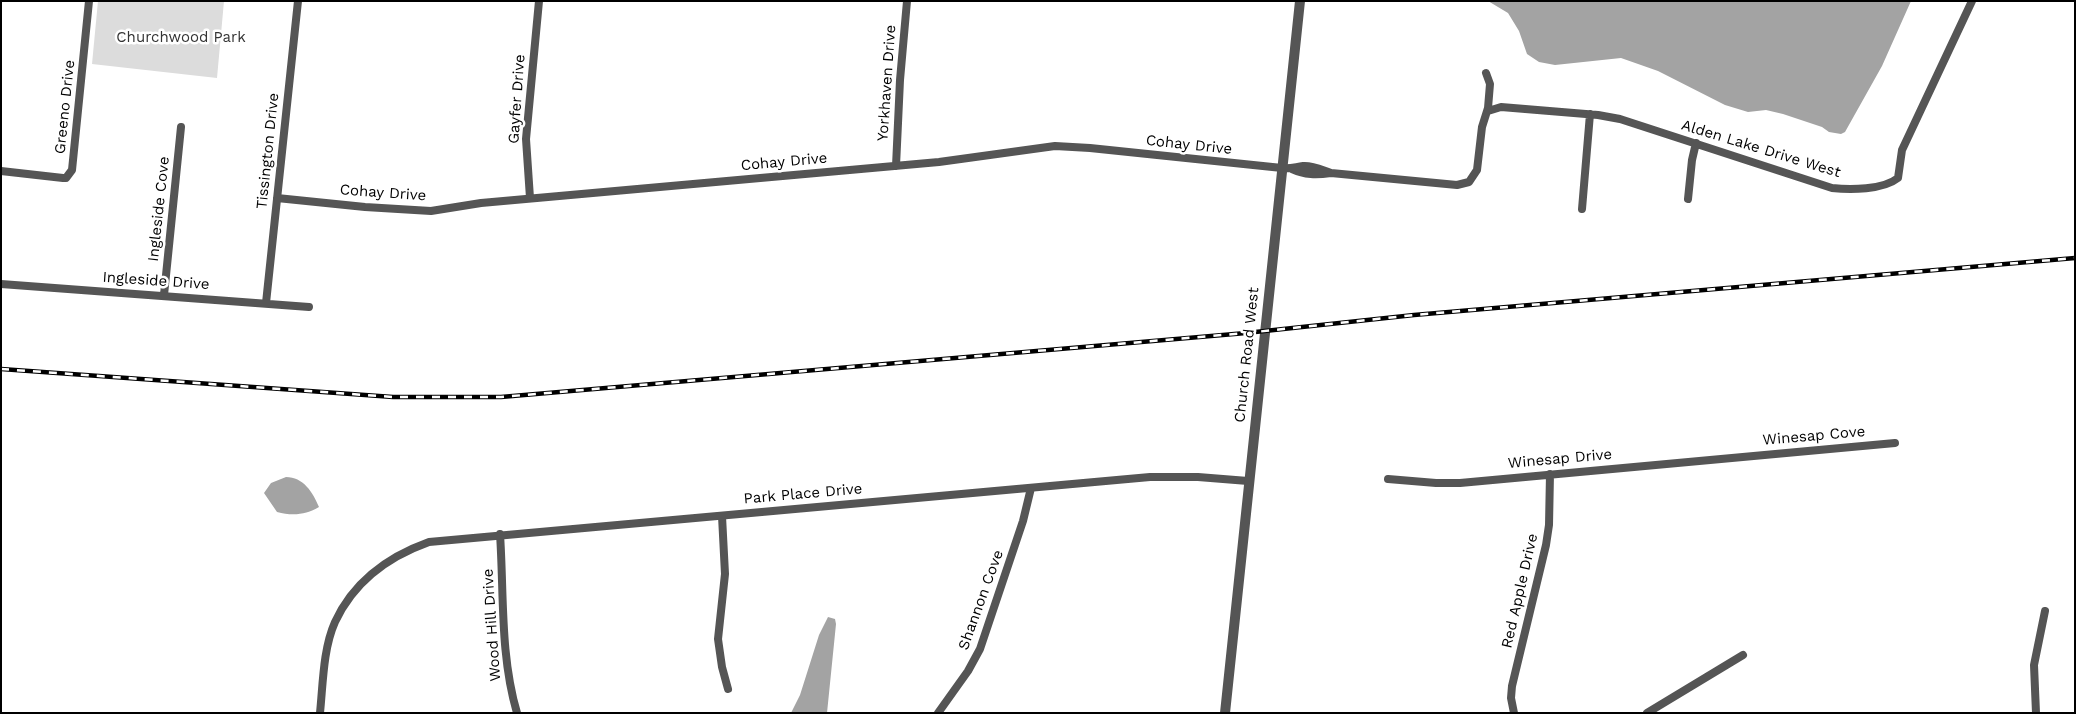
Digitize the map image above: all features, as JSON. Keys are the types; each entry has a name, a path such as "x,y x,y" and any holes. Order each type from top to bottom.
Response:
{"street":[{"name":"Greeno Drive","path":"1,171 66,178 72,170 89,1"},
{"name":"Tissington Drive","path":"266,303 298,1"},
{"name":"Gayfer Drive","path":"530,198 526,139 539,1"},
{"name":"Yorkhaven Drive","path":"896,166 900,80 907,1"},
{"name":"Church Road West","path":"1225,713 1248,481 1287,169 1300,1"},
{"name":"Alden Lake Drive West","path":"1488,111 1500,107 1590,114 1620,119 1832,188 1858,189 1892,182 1898,178 1902,150 1908,134 1971,3"},
{"path":"1486,73 1490,84 1488,111"},
{"name":"Cohay Drive","path":"277,198 365,207 431,211 530,198 969,159 1046,146 1066,146 1287,169 1303,166 1318,168 1330,173 1442,184 1466,184 1472,179 1477,170 1482,127 1488,111"},
{"path":"1582,209 1590,114"},
{"name":"Ingleside Cove","path":"164,295 181,126"},
{"path":"1688,199 1692,160 1696,143"},
{"name":"Ingleside Drive","path":"1,284 309,307"},
{"name":"Winesap Cove","path":"1734,458 1896,443"},
{"name":"Winesap Drive","path":"1388,479 1445,484 1734,458"},
{"name":"Red Apple Drive","path":"1514,713 1511,698 1512,686 1546,545 1549,525 1550,474"},
{"name":"Park Place Drive","path":"320,713 327,654 335,623 350,597 370,574 395,556 429,542 500,534 1150,477 1181,476 1248,481"},
{"name":"Shannon Cove","path":"938,713 968,671 980,649 1023,521 1031,488"},
{"path":"722,516 725,574 718,639 722,668 728,689"},
{"name":"Wood Hill Drive","path":"500,534 506,657 511,690 518,713"},
{"path":"2036,713 2034,665 2045,611"},
{"path":"1647,713 1743,655"}],"green space":[{"name":"Churchwood Park","path":"98,1 224,1 217,78 92,64"}],"shaded area":[{"path":"1488,1 1911,1 1882,66 1845,132 1841,134 1829,132 1822,127 1783,114 1766,110 1748,112 1725,105 1658,71 1621,58 1555,65 1539,62 1527,54 1519,31 1508,13"},
{"path":"286,477 297,480 307,486 319,507 299,514 277,512 264,493 271,483"},
{"path":"828,617 835,619 836,624 827,713 791,713 800,695 819,635"}],"railway":[{"path":"1,369 393,397 501,397 1246,333 1414,315 2075,258"}]}
